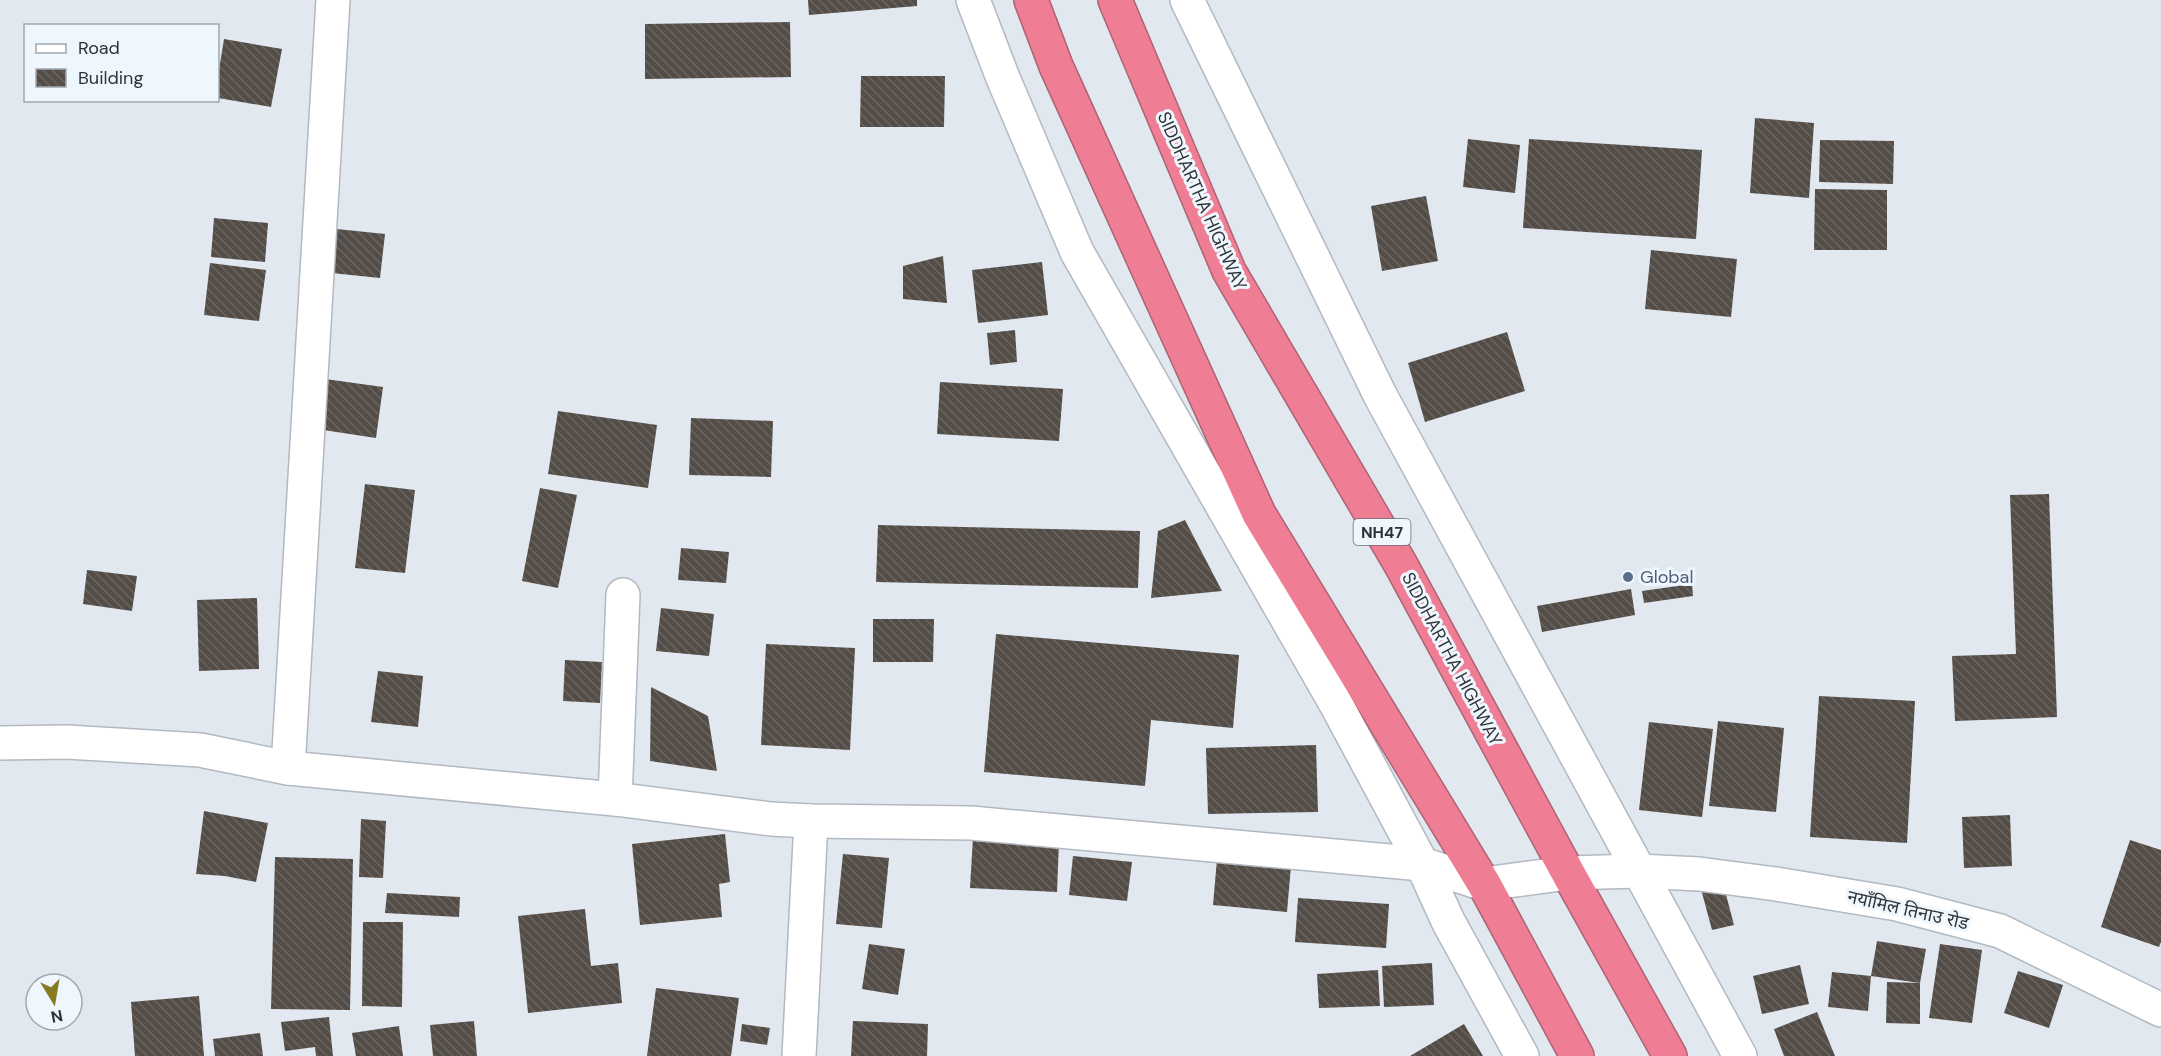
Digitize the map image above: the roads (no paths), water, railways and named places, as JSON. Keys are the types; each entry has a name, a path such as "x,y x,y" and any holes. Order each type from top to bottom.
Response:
{"highway":[{"path":"1031,0 1056,66 1259,514 1484,884 1577,1056"},
{"name":"SIDDHARTHA HIGHWAY","path":"1115,0 1229,271 1401,565 1670,1056"}],"street":[{"path":"288,768 333,0"},
{"path":"973,0 1003,78 1077,252 1336,704 1422,864 1448,921 1522,1056"},
{"path":"1187,0 1380,395 1740,1056"},
{"path":"615,799 623,595"},
{"path":"0,743 67,742 200,750 288,768 615,799 771,819 971,823 1422,864 1484,884"},
{"path":"799,1056 811,821"},
{"name":"नयाँमिल तिनाउ रोड","path":"1484,884 1568,873 1638,871 1699,874 1897,904 2000,931 2161,1010"}],"place":[{"name":"Global","path":"1628,577"}]}
